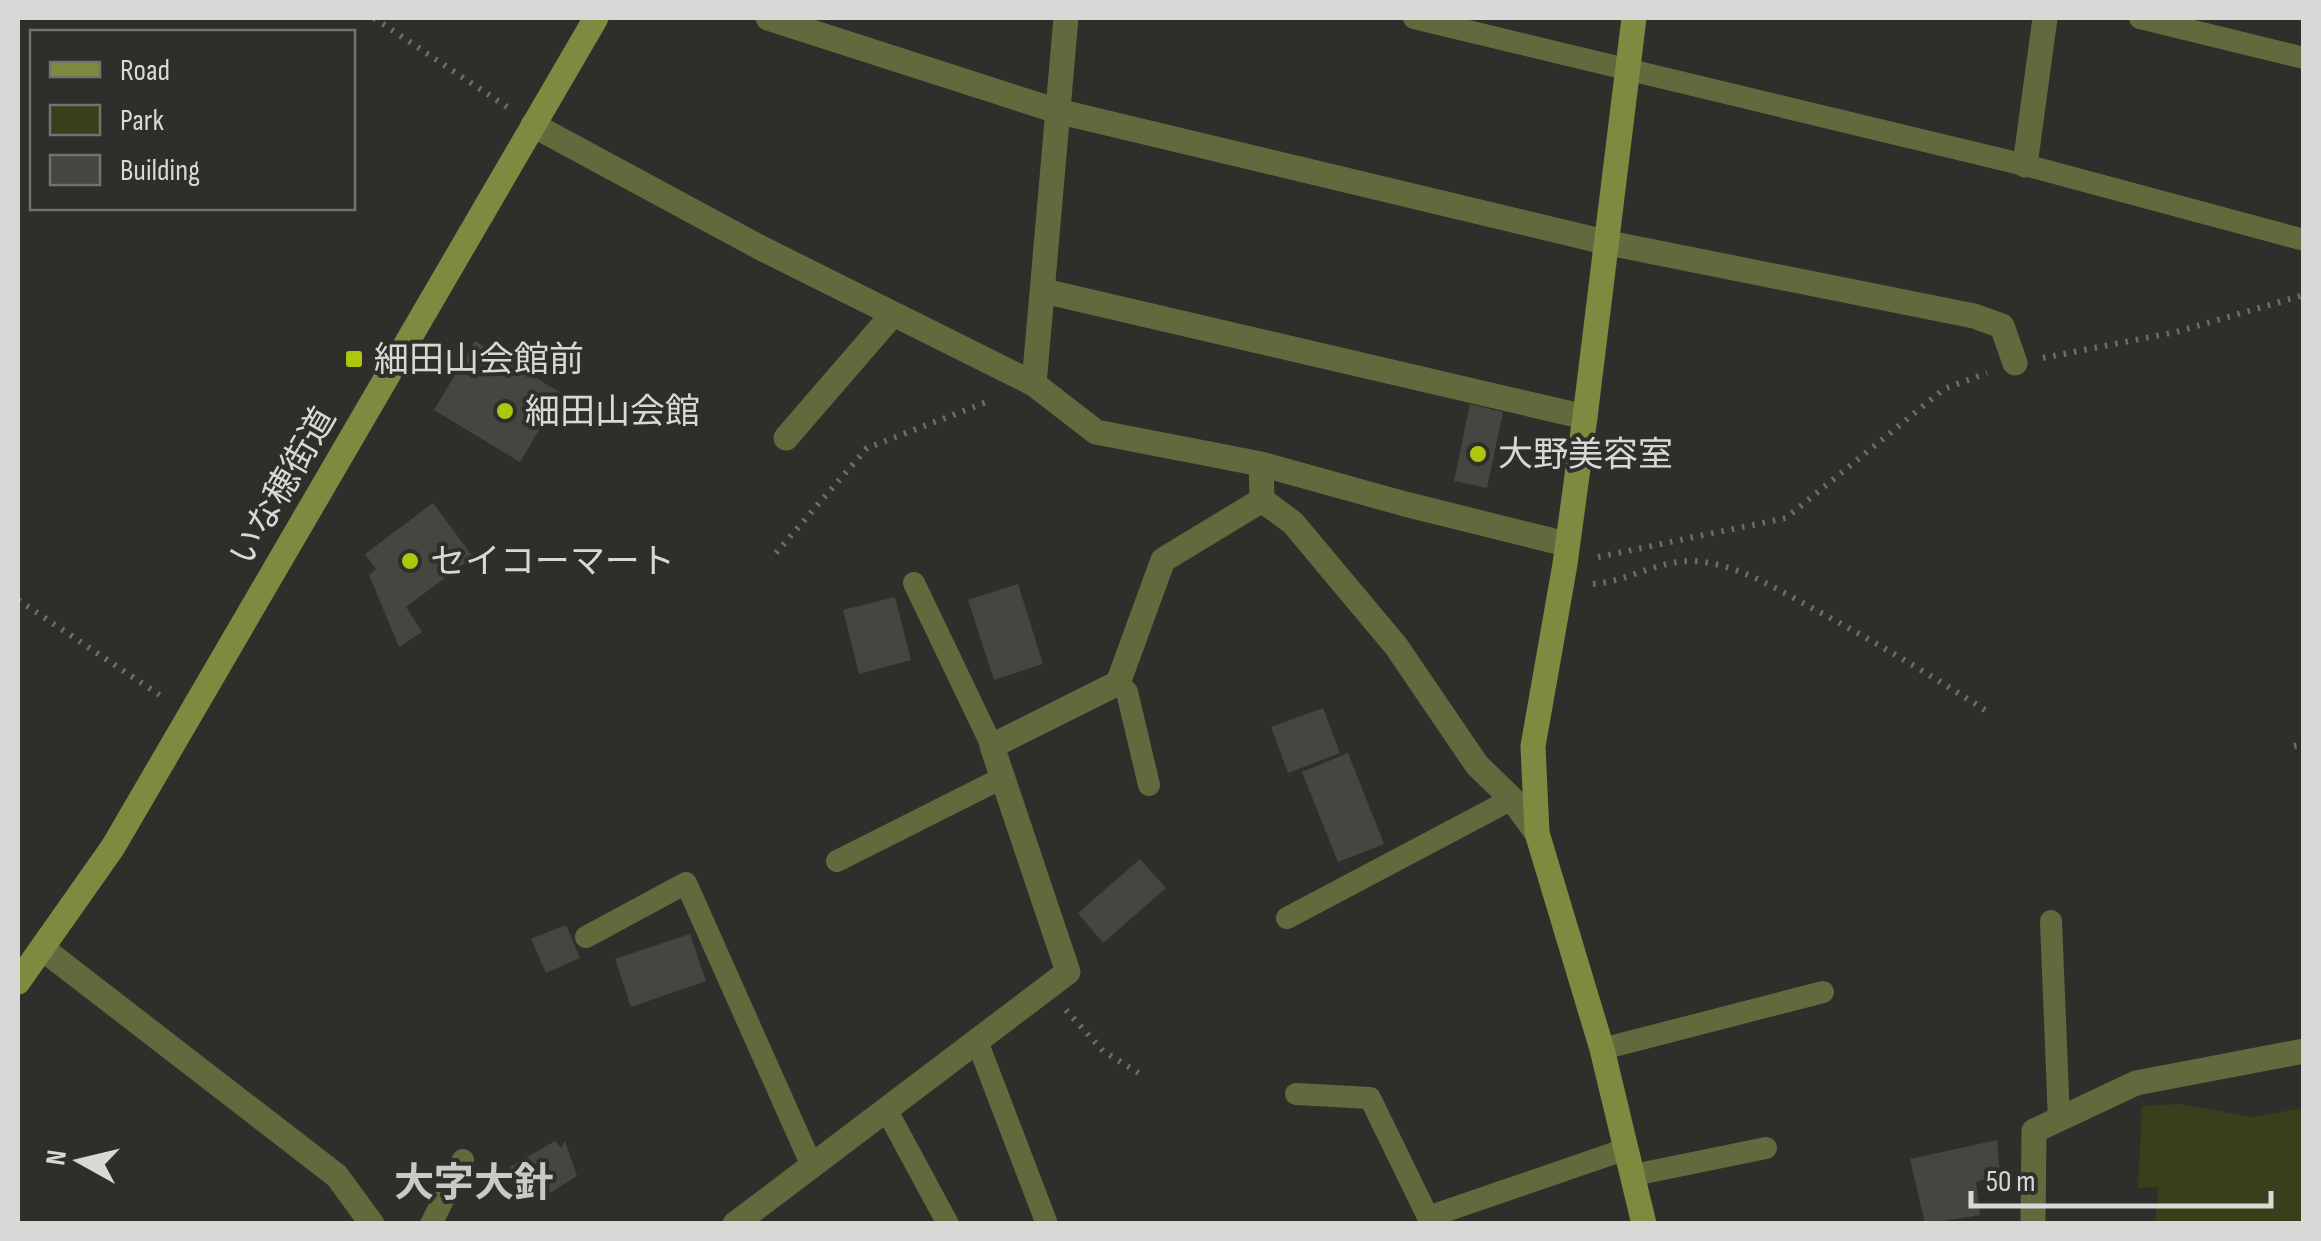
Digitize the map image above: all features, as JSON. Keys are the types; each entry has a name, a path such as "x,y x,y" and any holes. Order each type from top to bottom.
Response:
{"street":[{"name":"いな穂街道","path":"18,982 113,847 596,18"},
{"path":"768,18 1057,112 1609,242 1974,316 2002,326 2016,363"},
{"path":"1034,384 1066,18"},
{"path":"1634,18 1586,417 1533,746 1537,833 1602,1049 1644,1224"},
{"path":"2025,166 2044,18"},
{"path":"534,125 761,248 1034,384 1096,432 1261,464 1405,504 1564,563"},
{"path":"1044,291 1586,417"},
{"path":"786,438 894,314"},
{"path":"1261,464 1262,500"},
{"path":"1262,500 1293,523 1396,646 1477,765 1512,799 1537,833"},
{"path":"735,1224 1068,972 992,746 1118,682 1163,560 1262,500"},
{"path":"43,948 337,1176 372,1224"},
{"path":"2033,1224 2034,1131 2136,1084 2304,1051"}],"lane":[{"path":"1414,18 2025,166 2304,240"},
{"path":"2140,18 2304,58"},
{"path":"914,583 992,746"},
{"path":"1118,682 1127,692 1149,786"},
{"path":"837,861 1002,778"},
{"path":"1288,918 1512,799"},
{"path":"586,937 686,884 812,1166"},
{"path":"2051,921 2058,1120"},
{"path":"1602,1049 1823,992"},
{"path":"976,1041 1047,1224"},
{"path":"1296,1094 1370,1098 1428,1217 1626,1149"},
{"path":"886,1109 948,1224"},
{"path":"1634,1176 1766,1148"},
{"path":"431,1224 463,1160"}],"path":[{"path":"374,18 534,125"},
{"path":"1564,563 1786,518 1944,389 2016,363 2176,332 2304,295"},
{"path":"776,554 867,448 1034,384"},
{"path":"1564,563 1598,585 1662,564 1690,561 1725,566 1772,586 1900,655 1986,710"},
{"path":"18,600 190,716"},
{"path":"2294,746 2304,744"},
{"path":"1048,986 1103,1051 1140,1074"}],"green space":[{"path":"2179,1104 2253,1117 2303,1108 2303,1223 2155,1223 2159,1187 2138,1188 2142,1106"}],"building":[{"path":"475,341 561,393 520,462 434,410"},
{"path":"1470,404 1503,412 1487,488 1454,481"},
{"path":"433,503 473,557 406,607 422,632 399,647 369,575 376,569 365,554"},
{"path":"1018,584 1043,664 994,680 968,600"},
{"path":"895,597 911,660 859,674 843,610"},
{"path":"1323,708 1340,753 1288,773 1271,727"},
{"path":"1348,753 1384,844 1338,862 1302,772"},
{"path":"1140,859 1166,888 1103,943 1078,913"},
{"path":"566,925 580,958 546,973 531,939"},
{"path":"690,934 706,981 631,1007 615,959"},
{"path":"1997,1140 2000,1175 1976,1182 1980,1215 1925,1224 1910,1159"},
{"path":"555,1141 561,1148 565,1141 577,1176 542,1198 536,1192 524,1196 510,1167"}],"place":[{"name":"細田山会館前","path":"354,359"},
{"name":"細田山会館","path":"505,411"},
{"name":"大野美容室","path":"1478,454"},
{"name":"セイコーマート","path":"410,561"}],"district":[{"name":"大字大針","path":"474,1182"}]}
